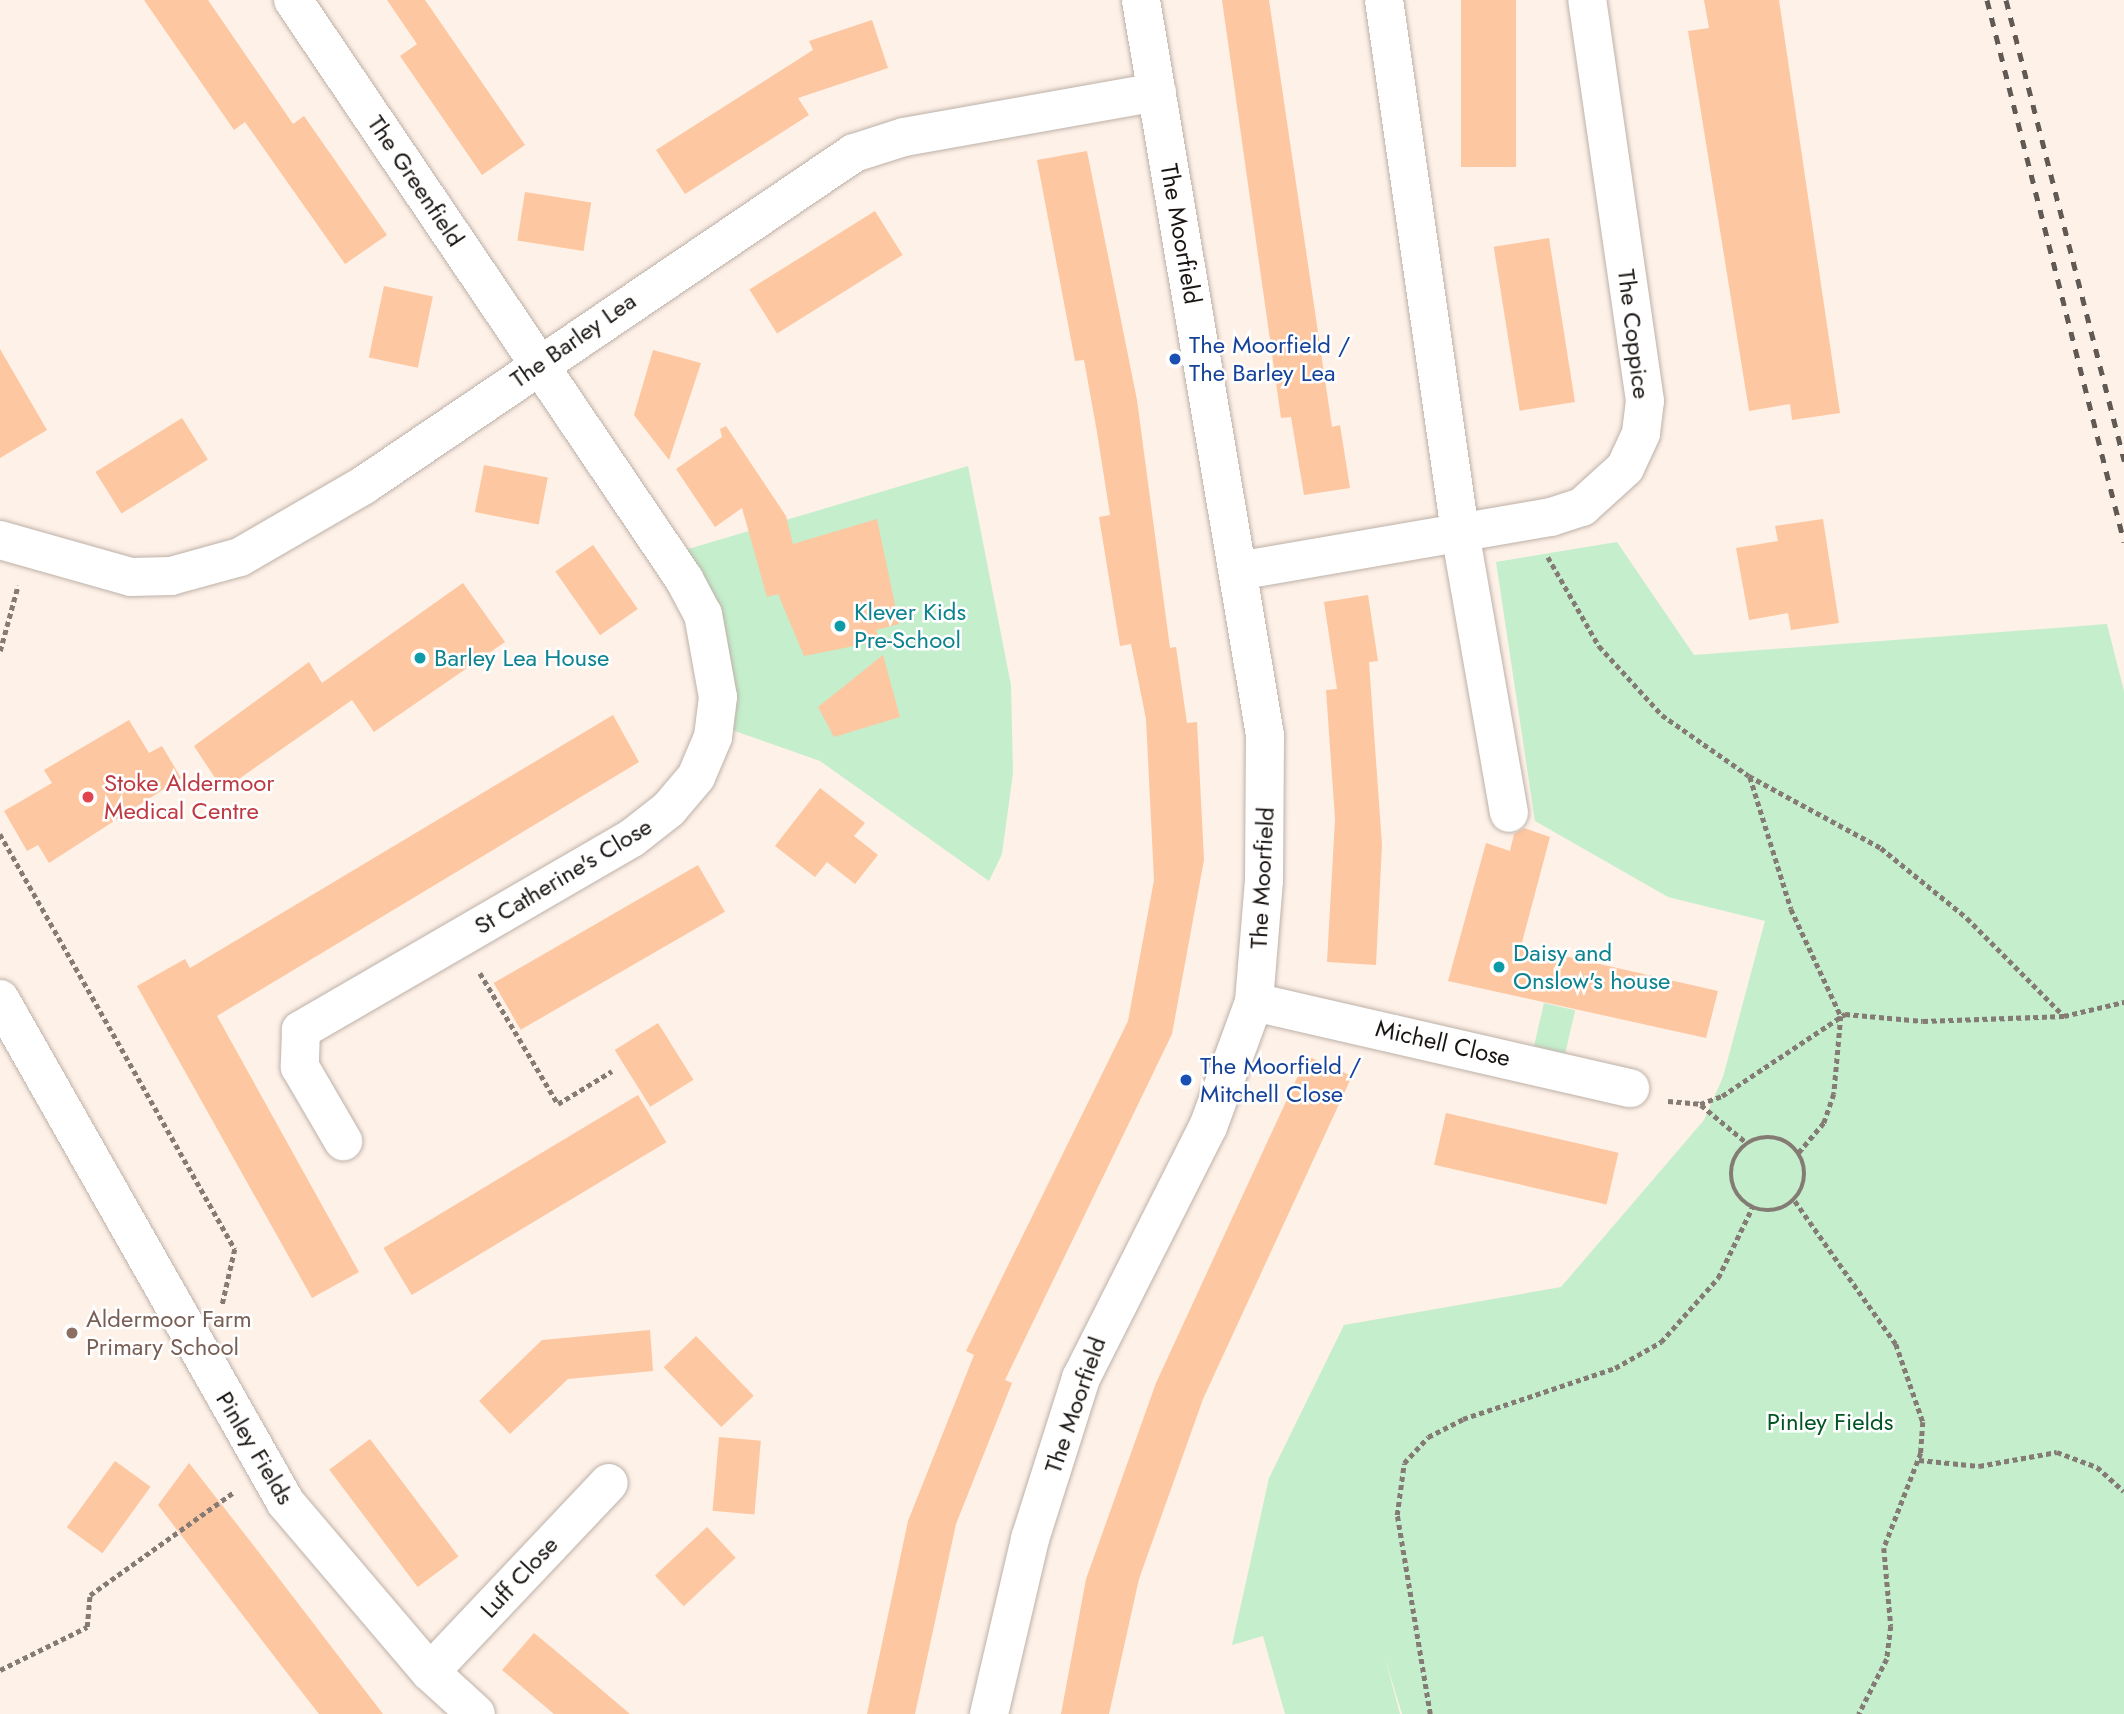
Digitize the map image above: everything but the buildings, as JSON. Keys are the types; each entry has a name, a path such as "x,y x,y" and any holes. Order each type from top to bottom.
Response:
{"street":[{"name":"The Greenfield","path":"293,0 540,362"},
{"name":"The Moorfield","path":"989,1714 1030,1539 1081,1378 1208,1127 1254,1002 1267,791 1258,679 1141,0"},
{"path":"1384,0 1460,532 1509,813"},
{"name":"The Coppice","path":"1238,571 1534,519 1582,507 1607,489 1641,433 1645,401 1587,0"},
{"name":"The Barley Lea","path":"13,546 131,578 216,566 291,531 363,485 540,362 854,153 904,137 1157,92"},
{"name":"St Catherine's Close","path":"343,1141 300,1068 301,1030 632,838 669,809 696,777 713,737 718,697 703,614 540,362"},
{"name":"Pinley Fields","path":"0,999 259,1461 351,1584 430,1672 476,1714"},
{"name":"Michell Close","path":"1254,1002 1630,1088"},
{"name":"Luff Close","path":"430,1672 609,1483"}],"path":[{"path":"1534,519 1568,601 1599,646 1662,715 1749,776 1839,821 1928,883 2064,1016"},
{"path":"0,652 13,546"},
{"path":"1749,776 1791,909 1841,1016 1833,1094 1824,1123 1799,1153"},
{"path":"460,938 558,1104 612,1071"},
{"path":"1700,1104 1746,1082 1841,1016 1923,1021 2064,1016 2124,1002"},
{"path":"1630,1088 1700,1104 1747,1143"},
{"path":"1770,1136 1799,1153 1806,1171 1795,1200 1779,1210 1752,1208 1731,1181 1731,1168 1747,1143 1770,1136"},
{"path":"1795,1200 1896,1344 1923,1422 1919,1460 1884,1548 1891,1626 1887,1659 1859,1714"},
{"path":"1430,1714 1397,1515 1404,1463 1428,1437 1463,1419 1615,1368 1661,1342 1718,1278 1752,1208"},
{"path":"1919,1460 1979,1466 2057,1452 2097,1467 2124,1491"}],"green space":[{"path":"968,466 1011,685 1013,773 1002,854 989,881 820,761 715,724 668,555"},
{"name":"Pinley Fields","path":"1617,542 1694,655 2107,624 2124,691 2124,1714 1402,1714 1385,1658 1400,1714 1285,1714 1263,1636 1232,1645 1269,1478 1344,1325 1561,1287 1704,1120 1723,1077 1765,921 1668,897 1535,821 1496,562"},
{"path":"1544,1003 1575,1010 1565,1053 1534,1046"}],"railway":[{"path":"1987,0 2124,542"},
{"path":"2006,0 2124,461"}],"place":[{"name":"The Moorfield / The Barley Lea","path":"1175,359"},
{"name":"Klever Kids Pre-School","path":"840,626"},
{"name":"Barley Lea House","path":"420,658"},
{"name":"Stoke Aldermoor Medical Centre","path":"88,797"},
{"name":"Daisy and Onslow's house","path":"1499,967"},
{"name":"The Moorfield / Mitchell Close","path":"1186,1080"},
{"name":"Aldermoor Farm Primary School","path":"72,1333"}]}
